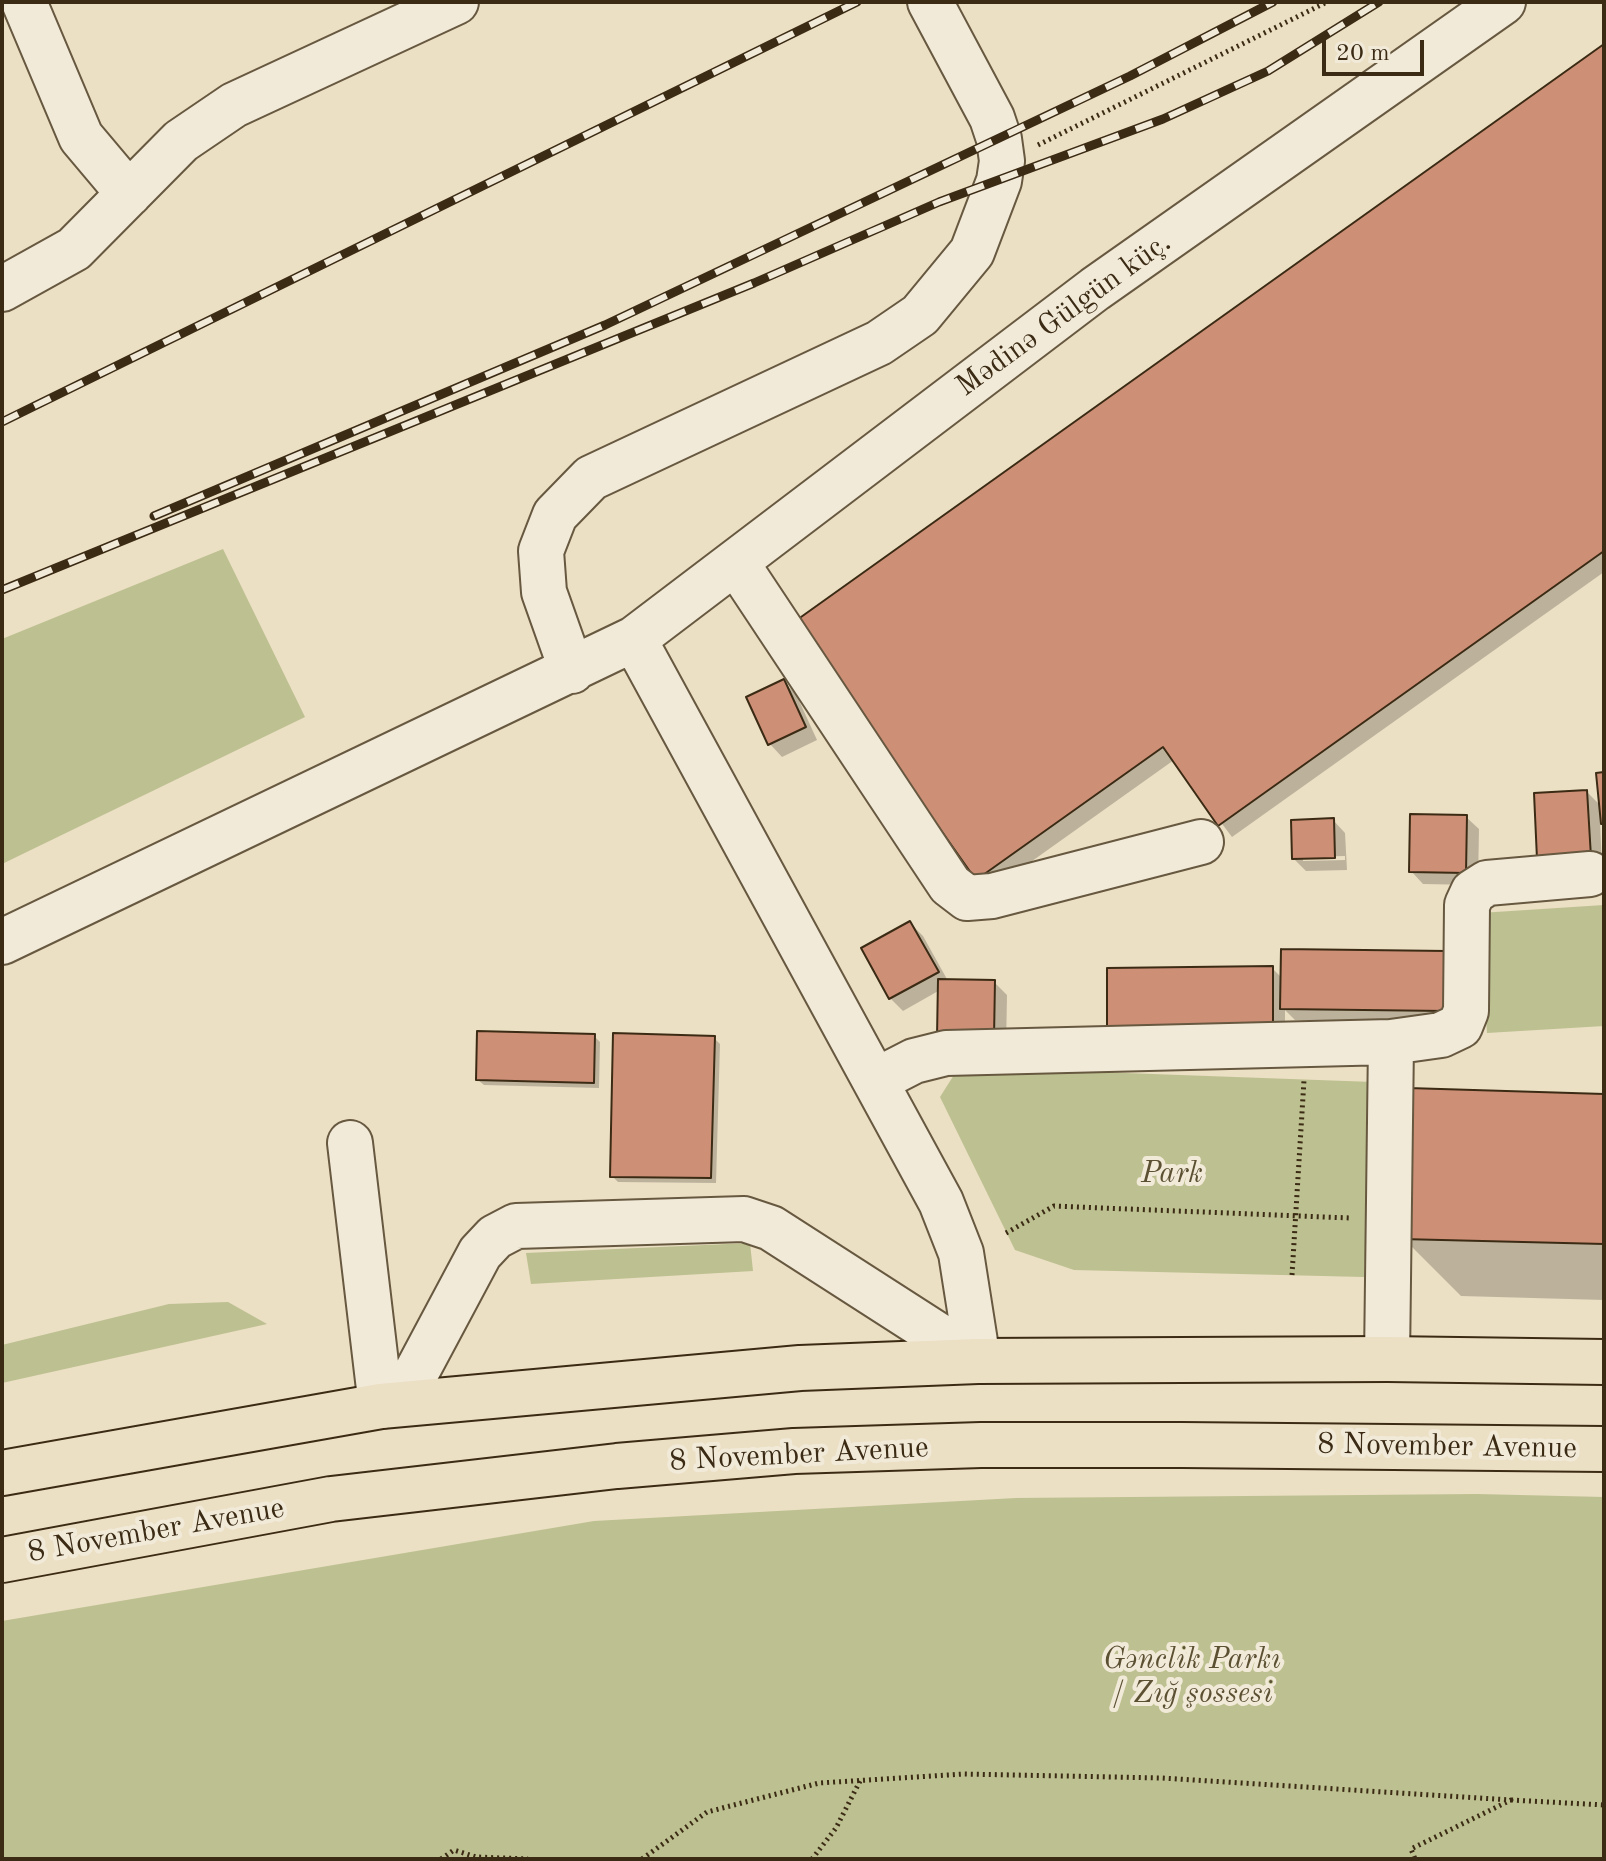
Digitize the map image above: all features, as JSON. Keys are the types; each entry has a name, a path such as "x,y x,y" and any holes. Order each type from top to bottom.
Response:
{"highway":[{"path":"2,1473 391,1404 785,1369 978,1361 1387,1359 1604,1362"},
{"name":"8 November Avenue","path":"2,1560 331,1499 617,1466 794,1451 981,1445 1213,1444 1604,1449"}],"street":[{"path":"24,2 81,137 129,194"},
{"path":"2,289 74,249 181,141 234,105 456,2"},
{"path":"572,671 544,592 541,551 555,515 591,478 879,343 920,315 972,252 989,215 1002,161 992,118 930,2"},
{"name":"Mədinə Gülgün küç.","path":"2,942 634,639 737,564 1095,289 1503,2"},
{"path":"737,564 950,885 967,898 992,896 1201,842"},
{"path":"634,639 941,1202 961,1253 978,1361"},
{"path":"877,1080 914,1061 946,1053 1391,1042 1441,1035 1460,1026 1466,1011 1467,905 1473,892 1487,883 1590,874"},
{"path":"1387,1359 1391,1042"},
{"path":"350,1143 391,1404"},
{"path":"391,1404 480,1253 495,1237 516,1226 744,1219 771,1228 978,1361"}],"path":[{"path":"1002,161 1327,2"},
{"path":"1292,1275 1304,1079"},
{"path":"1006,1233 1054,1206 1387,1221"},
{"path":"642,1859 707,1812 819,1783 964,1774 1162,1778 1604,1805"},
{"path":"812,1859 836,1828 860,1781"},
{"path":"1415,1859 1411,1849 1511,1800"},
{"path":"441,1859 454,1850 476,1857 528,1859"}],"green space":[{"path":"223,549 305,717 2,864 2,639"},
{"path":"1604,905 1604,1026 1487,1033 1480,913"},
{"name":"Park","path":"959,1067 1373,1082 1364,1277 1074,1270 1015,1250 940,1097"},
{"path":"750,1243 753,1271 531,1284 526,1253"},
{"path":"228,1302 267,1324 2,1383 2,1345 169,1304"},
{"name":"Gənclik Parkı / Zığ şossesi","path":"1477,1494 1604,1497 1604,1859 2,1859 2,1621 594,1521 1016,1498"}],"building":[{"path":"1604,44 1604,551 1218,826 1163,747 976,880 794,622"},
{"path":"784,679 806,727 768,745 746,697"},
{"path":"1604,772 1604,824 1601,824 1596,773"},
{"path":"1587,790 1591,857 1537,859 1534,793"},
{"path":"1410,814 1467,815 1466,873 1409,872"},
{"path":"1334,818 1335,858 1292,859 1291,820"},
{"path":"910,921 939,972 889,999 861,948"},
{"path":"1281,949 1447,951 1446,1011 1280,1009"},
{"path":"1273,966 1273,1026 1107,1028 1107,968"},
{"path":"938,979 995,980 994,1038 937,1037"},
{"path":"477,1031 595,1034 594,1083 476,1080"},
{"path":"613,1033 715,1036 711,1178 610,1177"},
{"path":"1408,1088 1604,1094 1604,1244 1401,1239"}],"railway":[{"path":"2,422 857,2"},
{"path":"154,516 605,325 1130,76 1273,2"},
{"path":"2,590 754,283 939,202 1163,119 1268,71 1379,2"}]}
